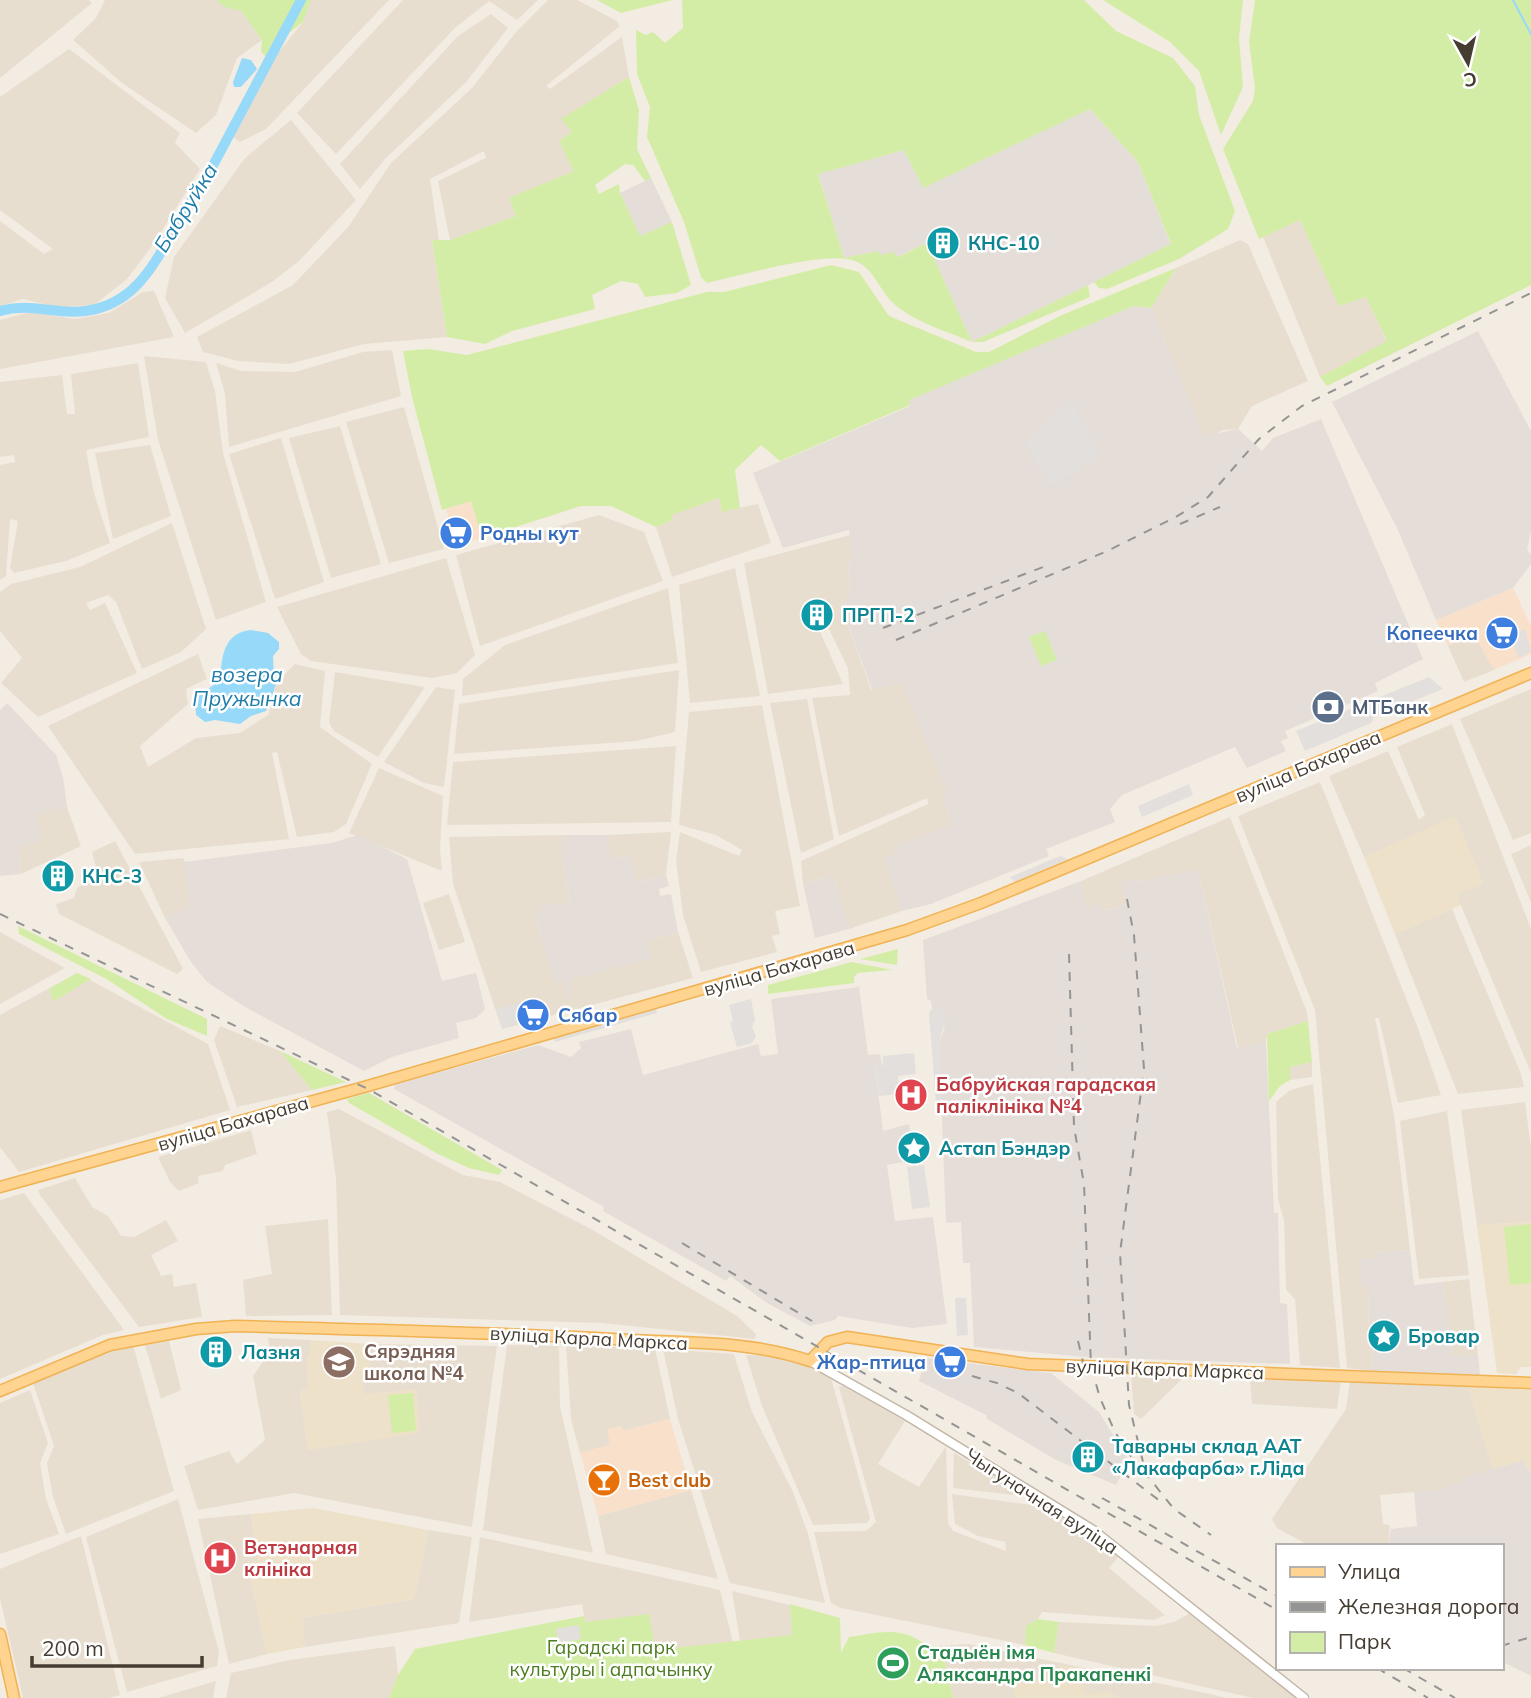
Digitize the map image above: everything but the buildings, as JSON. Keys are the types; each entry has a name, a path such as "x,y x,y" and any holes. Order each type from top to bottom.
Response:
{"main road":[{"name":"вуліца Бахарава","path":"0,1187 364,1087 907,930 981,903 1531,673"},
{"name":"вуліца Карла Маркса","path":"0,1391 110,1345 195,1329 235,1326 504,1334 737,1346 788,1354 810,1361 828,1342 848,1337 1028,1364 1531,1383"},
{"path":"0,1634 14,1698"}],"street":[{"name":"вуліца Карла Маркса","path":"810,1361 834,1373"},
{"name":"Чыгуначная вуліца","path":"834,1373 1093,1530 1304,1698"}],"shaded area":[{"path":"0,0 89,0 92,3 0,78"},
{"path":"105,0 216,0 241,11 262,40 237,58 216,115 196,133 122,83 73,40 96,18"},
{"path":"309,0 389,0 266,129 240,142 233,137 274,58 303,22"},
{"path":"403,0 538,0 517,20 489,1 455,28 336,154 297,113"},
{"path":"548,0 577,0 617,21 620,26 546,86 550,89 622,37 629,77 562,119 572,132 559,141 575,171 510,198 516,216 450,240 438,181 486,158 484,151 430,179 439,240 432,241 447,337 364,344 289,364 238,361 203,352 197,337 293,285 349,226 391,163 472,88 516,32"},
{"path":"491,14 508,28 466,82 385,159 360,189 340,164 458,36"},
{"path":"69,49 180,133 175,143 200,169 155,242 127,279 94,305 56,307 23,299 0,306 0,221 44,254 53,249 0,210 0,97"},
{"path":"1090,109 1138,162 1171,245 972,342 927,243 897,257 880,255 878,251 844,258 818,173 905,150 923,187"},
{"path":"291,120 356,200 299,261 272,282 185,333 165,298 174,257 245,158"},
{"path":"651,178 672,222 640,237 620,193"},
{"path":"1300,220 1339,305 1366,297 1387,342 1320,377 1263,237"},
{"path":"1240,240 1248,244 1308,381 1252,406 1238,429 1223,430 1209,437 1204,436 1151,308 1176,268"},
{"path":"154,291 174,337 0,369 0,320 31,312 75,319 109,313 143,292"},
{"path":"1134,306 1151,308 1204,436 1238,429 1262,451 1273,438 1321,419 1423,659 1375,683 1378,691 1285,731 1288,738 1281,741 1286,751 1247,768 1235,747 1122,795 1110,809 1115,822 1046,849 1049,856 931,904 902,911 884,858 897,853 894,847 952,824 942,795 947,792 902,683 872,690 843,611 850,586 848,563 852,560 849,530 783,548 753,473 910,406 908,400"},
{"path":"1478,331 1531,431 1531,531 1527,550 1531,554 1531,564 1513,588 1436,620 1397,528 1332,402"},
{"path":"392,350 401,396 229,447 225,394 216,363 241,371 295,372 363,352"},
{"path":"144,356 206,362 215,391 223,453 266,602 216,620 158,440"},
{"path":"138,363 149,437 86,450 94,493 110,543 66,561 14,573 10,568 18,521 10,519 6,576 0,580 0,465 15,462 14,455 0,457 0,382 62,375 67,414 75,414 71,374"},
{"path":"1071,401 1102,456 1051,486 1025,443"},
{"path":"404,407 444,549 389,563 346,422"},
{"path":"340,426 381,564 331,578 289,438"},
{"path":"281,438 324,582 275,599 229,454"},
{"path":"150,445 171,516 113,539 95,453"},
{"path":"719,498 722,511 758,504 771,543 672,577 656,527 672,520 671,515"},
{"path":"471,501 482,538 458,546 446,509"},
{"path":"599,515 644,532 663,581 480,646 456,555"},
{"path":"172,523 206,629 181,652 142,669 116,602 108,595 86,603 90,610 105,603 137,673 38,717 1,683 22,658 0,631 0,592 11,584 80,567"},
{"path":"850,535 853,552 852,560 848,563 850,586 843,611 871,690 902,682 948,793 942,795 952,824 895,847 897,853 884,858 902,911 849,929 833,875 803,884 801,861 928,804 927,798 839,836 812,698 850,695 848,668 825,621 816,622 843,684 768,694 744,563"},
{"path":"446,558 475,655 457,673 432,678 311,661 301,654 277,607"},
{"path":"735,568 760,696 690,703 679,585"},
{"path":"668,588 678,663 462,696 463,679 505,645"},
{"path":"1513,588 1531,626 1531,654 1494,670 1473,633 1448,646 1436,620"},
{"path":"1525,629 1531,652 1519,658 1509,636"},
{"path":"1473,633 1494,670 1464,682 1448,646"},
{"path":"198,654 207,679 186,689 188,704 140,746 148,767 196,738 240,733 268,715 275,695 274,685 295,664 325,671 320,727 372,764 346,824 334,832 297,837 277,752 272,753 289,839 135,854 48,726"},
{"path":"679,670 675,732 637,741 454,754 459,704"},
{"path":"335,672 425,687 378,757 334,731 329,723"},
{"path":"1429,677 1443,689 1374,717 1371,723 1305,751 1296,731"},
{"path":"436,687 455,690 444,787 424,783 384,762"},
{"path":"1531,689 1531,833 1513,840 1460,719"},
{"path":"807,699 834,839 801,853 770,703"},
{"path":"7,703 56,755 63,777 67,807 35,813 41,840 18,847 21,874 0,876 0,710"},
{"path":"762,705 800,906 775,911 780,934 772,936 777,952 701,972 683,915 676,860 680,832 739,856 742,850 716,835 679,825 689,712"},
{"path":"1452,724 1531,929 1531,1073 1457,896 1395,844 1364,857 1329,776 1388,751 1419,820 1425,815 1397,747"},
{"path":"676,746 671,822 447,825 453,762"},
{"path":"379,768 443,796 440,849 442,871 349,833"},
{"path":"1320,782 1419,1031 1441,1095 1398,1103 1379,1018 1375,1018 1394,1115 1410,1250 1376,1253 1376,1258 1359,1260 1369,1286 1368,1350 1372,1350 1373,1371 1347,1368 1315,1010 1238,816"},
{"path":"1189,784 1193,795 1142,817 1138,806"},
{"path":"67,807 81,846 21,874 18,847 41,840 35,813"},
{"path":"1455,816 1484,884 1457,895 1461,905 1395,934 1364,857"},
{"path":"1230,817 1307,1012 1308,1021 1267,1034 1266,1042 1238,1048 1198,870 1136,882 1122,881 1126,905 1101,911 1086,908 1081,881"},
{"path":"671,832 666,875 636,882 630,855 611,859 606,835"},
{"path":"358,835 407,859 442,981 476,973 485,1009 476,1018 456,1023 459,1038 392,1057 364,1071 245,1007 207,982 191,962 165,918 190,907 184,862 331,843"},
{"path":"563,835 561,850 570,904 545,905 535,916 555,983 563,981 569,984 573,979 651,958 646,941 678,932 693,978 502,1029 453,884 449,837"},
{"path":"563,835 606,835 611,859 630,855 637,882 666,875 669,886 659,889 660,896 671,894 678,932 646,941 652,958 573,979 569,984 573,998 567,1000 563,981 555,983 535,916 545,905 570,903 561,850"},
{"path":"115,841 183,969 177,974 59,914 56,904 74,898 77,888 98,875 92,852"},
{"path":"1531,845 1531,903 1511,854"},
{"path":"1060,856 1068,859 1014,882 1010,877"},
{"path":"184,858 191,907 165,918 139,862"},
{"path":"1198,870 1237,1048 1266,1042 1274,1213 1278,1213 1280,1303 1287,1304 1290,1364 1085,1357 974,1347 970,1263 963,1263 961,1222 946,1223 939,1042 945,1027 943,1009 932,1009 931,1001 927,999 923,940 1081,881 1086,907 1100,904 1102,911 1126,905 1121,881 1135,879 1136,882"},
{"path":"833,875 849,929 815,938 803,884"},
{"path":"449,894 465,942 439,950 423,903"},
{"path":"1452,909 1524,1087 1458,1094 1395,934"},
{"path":"0,932 65,968 0,1004"},
{"path":"77,973 208,1044 230,1110 19,1172 0,1147 0,1015"},
{"path":"859,987 868,1055 880,1054 882,1065 875,1067 883,1131 909,1124 915,1160 887,1165 895,1221 933,1217 947,1324 912,1328 838,1316 835,1320 810,1326 767,1303 730,1276 726,1281 603,1211 604,1207 394,1089 396,1084 538,1045 571,1057 581,1048 579,1042 631,1029 643,1075 758,1044 761,1056 778,1054 771,999"},
{"path":"751,999 755,1020 752,1027 756,1036 752,1043 737,1047 730,1023 733,1021 729,1005"},
{"path":"518,1003 524,1017 521,1023 502,1029 496,1010"},
{"path":"656,1009 657,1013 555,1042 554,1038"},
{"path":"932,1009 943,1009 946,1027 943,1028 939,1042 943,1102 939,1103 936,1103 929,1013"},
{"path":"220,1026 280,1051 312,1090 237,1107 214,1040"},
{"path":"914,1053 916,1074 898,1076 900,1094 879,1096 875,1066 883,1065 883,1056"},
{"path":"1312,1062 1312,1077 1290,1080 1290,1067"},
{"path":"1313,1084 1340,1368 1300,1365 1295,1299 1286,1290 1284,1221 1278,1199 1276,1102 1290,1090"},
{"path":"1525,1102 1531,1147 1531,1222 1477,1225 1461,1110"},
{"path":"339,1109 463,1175 500,1182 591,1229 737,1316 756,1334 755,1339 602,1323 340,1315 336,1179 327,1112"},
{"path":"1447,1111 1469,1275 1419,1279 1400,1121"},
{"path":"251,1130 257,1154 225,1165 223,1171 198,1176 199,1183 179,1191 170,1182 158,1157"},
{"path":"924,1165 930,1207 912,1209 907,1167"},
{"path":"75,1178 92,1207 108,1216 121,1236 134,1237 166,1220 178,1241 151,1255 161,1276 172,1274 174,1287 196,1283 202,1317 139,1327 38,1190"},
{"path":"24,1193 124,1330 103,1335 0,1379 0,1200"},
{"path":"328,1219 332,1315 246,1316 243,1280 272,1274 265,1226"},
{"path":"1531,1222 1531,1367 1521,1367 1516,1374 1497,1373 1477,1225"},
{"path":"1410,1250 1414,1285 1443,1282 1452,1357 1478,1355 1480,1375 1373,1371 1372,1350 1368,1350 1369,1286 1362,1287 1359,1260 1375,1258 1376,1253"},
{"path":"1469,1279 1478,1355 1452,1358 1443,1282"},
{"path":"955,1298 966,1298 968,1335 957,1336"},
{"path":"268,1338 310,1340 310,1356 307,1356 308,1389 300,1391 308,1450 318,1447 364,1395 362,1382 369,1375 370,1344 497,1346 472,1527 294,1493 198,1510 184,1466 229,1451 237,1464 265,1440 253,1376 270,1352"},
{"path":"310,1340 370,1344 369,1375 362,1382 364,1394 416,1389 420,1433 308,1450 300,1391 308,1389 307,1356 310,1355"},
{"path":"169,1341 181,1390 161,1399 145,1345"},
{"path":"133,1345 174,1491 66,1534 53,1497 47,1463 54,1446 33,1383 107,1352"},
{"path":"507,1345 559,1346 560,1406 593,1553 483,1530"},
{"path":"566,1346 655,1348 670,1419 622,1431 608,1429 610,1445 580,1453 571,1419"},
{"path":"663,1349 734,1354 752,1412 793,1492 808,1534 825,1603 730,1583 678,1419"},
{"path":"746,1355 772,1355 796,1361 831,1378 870,1518 867,1523 813,1525 762,1406"},
{"path":"925,1358 1051,1373 1099,1412 1129,1461 1116,1485 1056,1460 987,1419 986,1415 919,1381"},
{"path":"1131,1375 1184,1377 1141,1419 1134,1414"},
{"path":"1250,1379 1341,1381 1337,1409 1252,1404"},
{"path":"1350,1381 1468,1386 1493,1469 1462,1478 1460,1483 1439,1490 1380,1495 1383,1524 1390,1525 1388,1544 1306,1544 1277,1528 1272,1519 1346,1409"},
{"path":"843,1386 905,1421 878,1464 919,1487 946,1446 948,1523 953,1531 1006,1551 1005,1542 978,1536 955,1524 952,1494 1046,1507 1119,1556 1109,1568 1165,1615 1154,1620 1042,1612 1038,1619 1026,1626 1025,1645 841,1608 831,1603 814,1532 866,1531 876,1522 839,1387"},
{"path":"1468,1386 1531,1390 1531,1469 1527,1470 1524,1460 1493,1469"},
{"path":"30,1390 48,1443 40,1463 46,1499 59,1534 0,1554 0,1403"},
{"path":"670,1419 691,1490 598,1516 580,1453 610,1445 607,1429 622,1426 623,1431"},
{"path":"954,1453 1017,1489 1013,1495 953,1488"},
{"path":"1524,1460 1527,1470 1531,1469 1531,1676 1503,1662 1503,1544 1388,1544 1391,1529 1417,1526 1414,1491 1439,1490 1460,1483 1461,1478"},
{"path":"691,1490 718,1579 606,1554 598,1516"},
{"path":"178,1499 219,1652 217,1666 127,1692 86,1537"},
{"path":"313,1508 428,1530 414,1599 302,1618 305,1647 267,1654 247,1563 258,1561 251,1514"},
{"path":"251,1514 258,1561 247,1563 267,1654 229,1664 198,1519"},
{"path":"428,1530 472,1537 459,1623 305,1647 302,1618 414,1599"},
{"path":"81,1536 120,1695 109,1698 23,1698 0,1598 0,1569"},
{"path":"480,1537 720,1590 733,1642 655,1651 585,1622 582,1604 469,1622"},
{"path":"732,1591 790,1605 793,1635 740,1641"},
{"path":"1192,1612 1298,1698 1253,1698 1054,1653 1059,1622 1156,1626 1174,1622"},
{"path":"579,1625 581,1639 558,1643 556,1629"},
{"path":"969,1644 1227,1698 953,1698 941,1646"},
{"path":"395,1646 398,1675 390,1698 226,1698 231,1673 290,1660"},
{"path":"1059,1665 1080,1668 1085,1695 1106,1691 1122,1698 1015,1698 1012,1685 1060,1675"},
{"path":"216,1681 213,1698 158,1698"}],"green space":[{"path":"216,0 311,0 303,22 289,33 274,58 265,56 261,51 262,40 241,11 225,7"},
{"path":"597,0 673,0 621,13"},
{"path":"682,0 1084,0 1116,31 1173,58 1195,86 1199,115 1235,211 1228,229 1179,259 1107,289 1099,288 1094,282 1171,244 1138,162 1090,109 923,188 904,150 818,174 844,258 878,251 880,255 893,252 898,257 927,243 972,342 908,314 891,301 866,268 855,261 842,258 804,261 707,283 701,277 684,222 647,137 650,107 637,74 636,30 646,35 653,32 665,43 683,28"},
{"path":"1103,0 1243,0 1239,38 1243,87 1221,135 1199,71 1170,42"},
{"path":"1255,0 1531,0 1531,285 1327,386 1320,377 1387,341 1366,297 1339,306 1300,220 1259,239 1223,149 1253,101 1255,88 1249,42"},
{"path":"629,77 639,110 637,149 651,178 645,181 633,165 625,164 595,185 599,194 619,184 620,193 640,236 672,222 691,285 677,293 645,297 638,284 621,281 592,295 595,309 512,331 485,344 447,337 432,240 450,240 516,216 509,198 574,171 559,141 572,132 561,119"},
{"path":"831,265 859,272 889,316 976,352 989,352 1062,315 1176,268 1151,308 1134,306 909,400 910,405 780,461 761,445 735,470 740,508 722,512 719,498 672,515 672,520 656,527 611,506 581,506 482,538 471,501 442,510 412,397 403,351 428,349 467,355 707,292 724,292"},
{"path":"1088,285 1090,297 983,342 972,342"},
{"path":"1045,631 1057,660 1041,666 1029,637"},
{"path":"18,926 207,1019 207,1036 167,1019 108,980 19,934"},
{"path":"898,949 897,965 860,959"},
{"path":"852,962 892,970 858,973 854,977 854,983 768,994 768,985"},
{"path":"77,973 91,979 54,1001 49,989"},
{"path":"1308,1021 1312,1062 1290,1067 1290,1080 1280,1086 1269,1101 1267,1034"},
{"path":"280,1051 346,1082 312,1090"},
{"path":"369,1093 502,1170 499,1175 469,1168 438,1154 349,1103 347,1099"},
{"path":"1531,1224 1531,1283 1510,1285 1504,1227"},
{"path":"413,1393 416,1431 392,1433 388,1395"},
{"name":"Гарадскі парк культуры і адпачынку","path":"790,1604 840,1618 841,1653 849,1637 884,1632 905,1634 926,1644 941,1646 953,1698 389,1698 398,1675 415,1649 584,1616 585,1622 649,1614 655,1650 792,1635"},
{"path":"1038,1619 1059,1622 1054,1653 1025,1645 1026,1626"}],"water":[{"path":"242,58 251,60 257,69 241,87 234,87 233,82"},
{"name":"возера Пружынка","path":"251,630 268,633 279,642 279,649 273,656 274,677 278,679 266,711 251,716 240,724 215,720 205,722 196,715 195,699 220,680 223,655 229,641 242,632"}],"waterway":[{"name":"Бабруйка","path":"0,311 22,308 85,311 108,305 126,295 141,280 201,188 301,0"},
{"path":"1513,0 1531,34"}],"railway":[{"path":"896,640 1105,552 1176,517 1208,497 1259,439 1302,406 1531,293"},
{"path":"1180,524 1220,507"},
{"path":"883,628 1051,564"},
{"path":"1127,899 1134,935 1144,1069 1120,1253 1129,1405 1146,1474 1174,1509 1211,1535"},
{"path":"0,914 370,1090 1276,1609"},
{"path":"1069,954 1074,1127 1084,1184 1091,1366 1100,1398 1115,1432 1138,1467"},
{"path":"682,1243 812,1321"},
{"path":"1078,1341 1084,1366"},
{"path":"972,1376 997,1383 1018,1393 1160,1501"},
{"path":"1102,1498 1276,1595"},
{"path":"1503,1645 1531,1637"},
{"path":"1380,1670 1428,1698"},
{"path":"1406,1670 1455,1698"}],"place":[{"name":"КНС-10","path":"943,243"},
{"name":"Родны кут","path":"456,533"},
{"name":"ПРГП-2","path":"817,615"},
{"name":"Копеечка","path":"1502,633"},
{"name":"МТБанк","path":"1328,707"},
{"name":"КНС-3","path":"58,876"},
{"name":"Сябар","path":"533,1015"},
{"name":"Бабруйская гарадская паліклініка №4","path":"911,1095"},
{"name":"Астап Бэндэр","path":"914,1148"},
{"name":"Бровар","path":"1384,1336"},
{"name":"Лазня","path":"216,1352"},
{"name":"Сярэдняя школа №4","path":"339,1362"},
{"name":"Жар-птица","path":"950,1362"},
{"name":"Таварны склад ААТ «Лакафарба» г.Ліда","path":"1088,1457"},
{"name":"Best club","path":"604,1480"},
{"name":"Ветэнарная клініка","path":"220,1558"},
{"name":"Стадыён імя Аляксандра Пракапенкі","path":"893,1663"}]}
